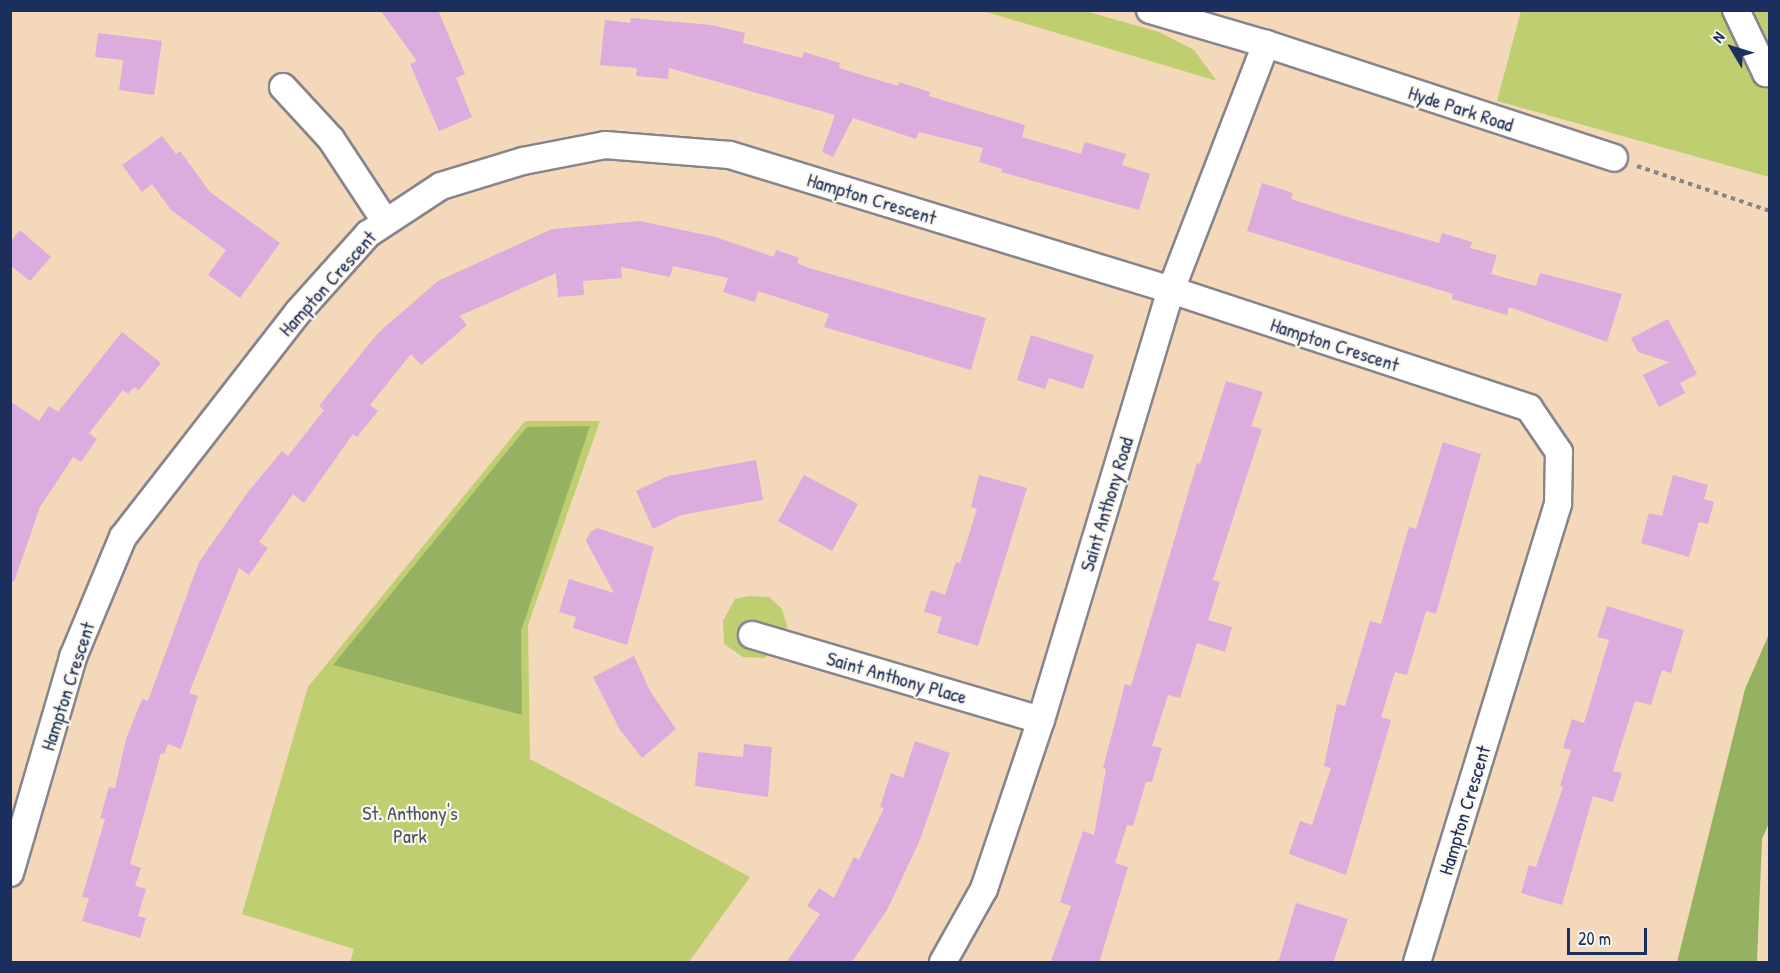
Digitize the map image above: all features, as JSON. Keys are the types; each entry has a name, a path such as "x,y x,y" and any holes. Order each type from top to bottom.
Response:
{"street":[{"path":"1736,10 1766,73 1770,69"},
{"name":"Hyde Park Road","path":"1156,11 1266,44 1614,158"},
{"name":"Saint Anthony Road","path":"943,963 984,890 1041,720 1171,290 1266,44"},
{"path":"283,87 331,139 385,221"},
{"name":"Hampton Crescent","path":"10,873 73,657 123,537 298,312 368,234 441,186 522,161 605,145 730,155 1171,290 1529,408 1559,452 1558,504 1417,963"},
{"name":"Saint Anthony Place","path":"752,635 1041,720"}],"path":[{"path":"1614,158 1770,211"}],"green space":[{"path":"983,11 1085,11 1159,32 1194,50 1217,81"},
{"path":"1521,11 1769,11 1769,177 1497,101"},
{"name":"St. Anthony's Park","path":"525,421 600,421 528,625 530,759 750,877 689,962 350,962 354,949 242,914 308,687"},
{"path":"590,426 521,631 522,715 333,665 527,427"},
{"path":"749,596 769,597 782,609 787,626 781,647 764,658 743,657 724,644 723,621 735,599"},
{"path":"1769,634 1770,821 1762,839 1757,962 1677,962 1745,689"}],"building":[{"path":"380,10 438,10 465,74 456,78 472,117 439,131 410,64 417,61"},
{"path":"631,18 712,25 745,33 743,43 802,58 804,52 840,63 839,68 898,86 899,82 930,92 929,96 1025,125 1022,137 1081,154 1085,142 1126,154 1122,165 1150,174 1139,210 1001,172 1002,169 979,162 983,148 919,132 916,139 853,118 833,157 822,152 835,115 669,68 668,79 636,76 637,68 600,65 605,20 630,23"},
{"path":"98,33 162,41 154,95 119,90 123,60 95,57"},
{"path":"162,136 176,154 180,151 210,192 280,243 240,298 208,275 226,250 171,210 152,184 142,192 122,165"},
{"path":"1262,183 1293,193 1291,199 1439,243 1442,233 1472,242 1470,248 1497,255 1491,274 1536,286 1540,273 1622,294 1607,342 1509,307 1507,315 1452,299 1453,294 1247,231"},
{"path":"640,221 715,237 774,257 776,250 799,258 797,263 809,268 986,318 971,370 824,327 829,314 758,291 755,302 723,292 728,278 673,266 670,277 621,267 622,278 583,281 584,295 558,297 556,273 459,316 467,325 421,365 411,354 370,405 378,411 357,437 353,434 304,503 293,494 259,542 268,548 249,575 239,568 189,693 198,696 181,749 168,744 164,754 161,753 130,864 141,868 135,886 146,889 138,916 146,918 140,938 82,921 89,898 82,897 105,819 100,818 109,787 115,788 126,739 142,699 148,701 199,562 248,492 282,451 288,456 324,410 319,406 378,333 438,281 552,229"},
{"path":"20,230 51,257 30,281 10,265 10,242"},
{"path":"1668,319 1697,374 1680,383 1685,393 1659,407 1643,375 1669,362 1638,352 1631,338"},
{"path":"122,332 161,363 139,390 134,387 128,394 123,390 89,433 97,439 81,462 73,457 40,507 14,582 10,582 10,401 39,421 49,406 58,412"},
{"path":"1031,335 1094,355 1083,389 1049,378 1045,389 1017,380"},
{"path":"1226,381 1263,392 1251,426 1262,429 1213,580 1220,582 1208,620 1232,627 1225,652 1197,643 1180,698 1168,695 1152,746 1162,748 1152,782 1146,782 1133,826 1127,825 1115,863 1128,867 1099,963 1050,963 1071,906 1060,902 1083,831 1094,835 1106,769 1103,768 1125,684 1131,686 1197,463 1200,464"},
{"path":"1443,442 1481,454 1436,614 1426,611 1407,675 1395,672 1381,717 1391,720 1346,875 1289,854 1300,821 1312,825 1331,768 1324,766 1337,704 1345,706 1370,621 1381,624 1409,527 1416,529"},
{"path":"756,460 763,500 681,515 653,529 636,491 668,476"},
{"path":"804,475 858,504 832,551 778,521"},
{"path":"979,475 1027,488 978,646 937,633 942,617 924,612 931,590 945,595 956,562 960,563 977,509 971,507"},
{"path":"1673,475 1708,485 1704,499 1714,502 1708,524 1699,522 1689,557 1641,543 1649,513 1662,516"},
{"path":"597,528 654,547 627,645 573,628 576,617 559,612 569,579 614,593 586,541 590,532"},
{"path":"1607,606 1684,630 1671,673 1662,670 1651,705 1635,701 1613,771 1622,773 1613,802 1593,796 1562,905 1521,893 1529,865 1536,867 1563,787 1560,786 1571,750 1563,748 1572,719 1584,723 1609,640 1597,637"},
{"path":"634,656 650,691 676,729 642,758 620,730 593,677"},
{"path":"915,741 950,753 920,840 887,910 851,963 786,963 820,914 807,906 819,888 834,898 854,857 859,860 884,808 880,807 891,773 903,778"},
{"path":"744,744 772,747 768,797 695,786 698,752 743,757"},
{"path":"1296,903 1348,919 1333,963 1278,963"}]}
